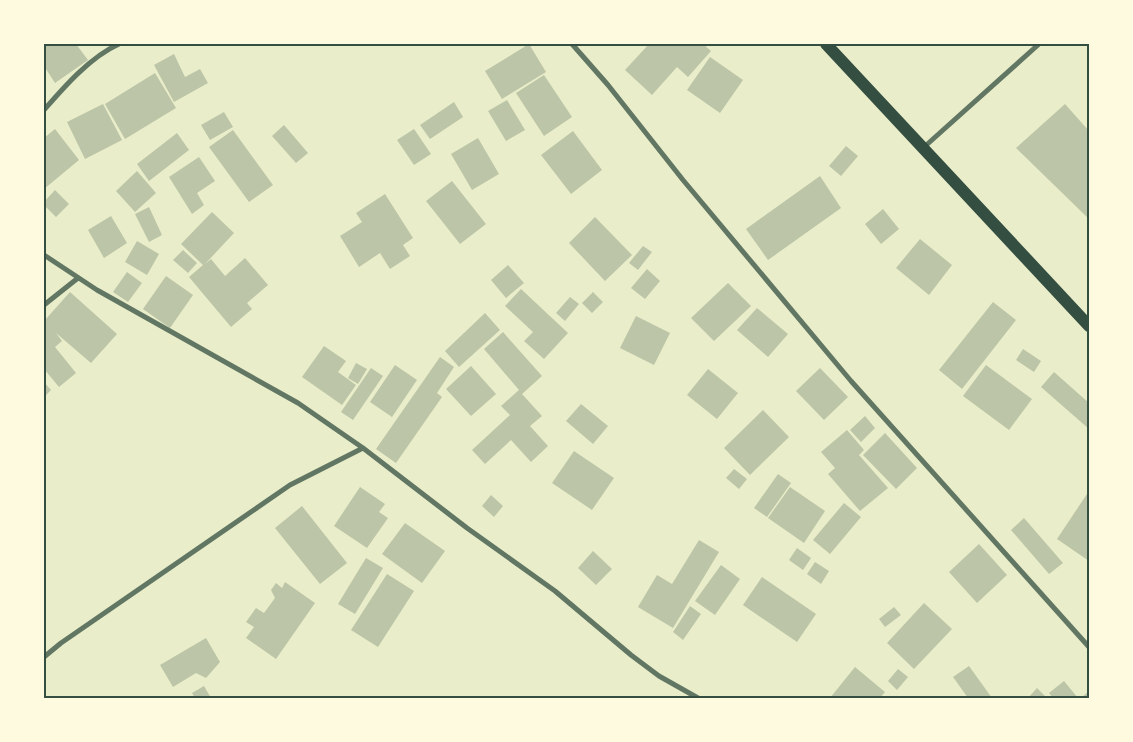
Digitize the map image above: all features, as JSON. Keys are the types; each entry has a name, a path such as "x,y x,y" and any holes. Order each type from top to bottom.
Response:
{"main road":[{"path":"826,44 1089,326"}],"street":[{"path":"44,110 63,89 101,54 119,44"},
{"path":"572,44 608,85 682,180 851,381 1089,647"},
{"path":"923,148 1039,44"},
{"path":"44,255 78,278 298,403 363,448 467,528 555,591 659,676 698,698"},
{"path":"44,304 78,278"},
{"path":"44,657 61,643 290,484 363,448"}],"building":[{"path":"44,44 76,44 88,60 55,83 44,66"},
{"path":"529,44 546,72 502,99 485,71"},
{"path":"649,44 703,44 711,51 688,77 677,67 652,95 625,70"},
{"path":"174,54 185,77 200,69 208,83 174,102 154,65"},
{"path":"710,57 743,80 720,113 687,90"},
{"path":"155,73 176,108 125,139 105,104"},
{"path":"544,75 572,117 544,136 516,93"},
{"path":"507,100 525,130 506,141 488,111"},
{"path":"454,102 463,117 430,139 420,125"},
{"path":"103,104 122,140 85,159 67,122"},
{"path":"1065,104 1089,131 1089,219 1016,148"},
{"path":"224,112 233,127 210,140 201,125"},
{"path":"284,125 308,153 296,163 272,136"},
{"path":"55,129 79,160 44,189 44,138"},
{"path":"414,129 431,154 414,165 397,140"},
{"path":"233,130 273,185 249,202 209,147"},
{"path":"573,131 602,170 571,194 541,155"},
{"path":"177,133 189,150 149,181 137,164"},
{"path":"478,138 499,174 472,190 451,154"},
{"path":"846,146 858,156 841,176 829,166"},
{"path":"199,157 215,181 197,193 204,205 192,214 169,177"},
{"path":"137,171 156,193 135,212 116,191"},
{"path":"820,176 841,208 768,260 746,229"},
{"path":"452,181 486,224 460,244 426,201"},
{"path":"55,190 69,204 56,217 44,205 44,202"},
{"path":"385,194 413,238 403,245 410,256 390,269 380,253 359,267 340,236 362,222 356,213"},
{"path":"149,207 162,235 149,242 135,214"},
{"path":"883,209 899,229 881,244 865,224"},
{"path":"212,212 234,233 205,264 211,259 225,276 245,258 268,285 247,303 252,309 231,327 189,277 203,265 181,244"},
{"path":"111,216 127,243 104,258 88,230"},
{"path":"595,217 632,255 605,281 569,243"},
{"path":"920,239 952,265 929,295 896,268"},
{"path":"137,241 159,254 147,275 125,262"},
{"path":"643,246 652,252 638,270 629,263"},
{"path":"183,250 197,263 188,273 173,260"},
{"path":"508,265 524,283 506,298 491,280"},
{"path":"647,269 660,281 645,299 631,288"},
{"path":"127,272 142,283 128,302 113,292"},
{"path":"166,276 193,295 170,328 143,309"},
{"path":"728,283 751,306 714,341 691,318"},
{"path":"521,289 568,333 544,359 524,341 533,332 505,306"},
{"path":"70,292 117,334 91,363 56,333 62,341 55,347 76,373 59,387 44,369 44,318 45,320"},
{"path":"593,292 603,302 592,313 582,303"},
{"path":"570,297 579,304 565,321 556,313"},
{"path":"993,302 1016,320 962,389 939,370"},
{"path":"757,308 788,334 768,357 737,330"},
{"path":"485,313 500,330 459,367 445,351"},
{"path":"636,316 670,333 654,365 620,348"},
{"path":"503,332 542,376 522,394 542,416 530,426 548,446 531,462 511,440 485,464 472,450 510,415 501,406 519,390 484,349"},
{"path":"324,346 346,361 338,372 356,385 342,405 302,377"},
{"path":"1023,349 1041,361 1034,372 1016,360"},
{"path":"440,357 454,367 437,393 442,397 396,463 376,449"},
{"path":"356,363 367,369 358,384 348,378"},
{"path":"395,365 417,380 392,417 370,402"},
{"path":"986,365 1032,399 1009,430 963,396"},
{"path":"471,366 496,394 471,416 446,389"},
{"path":"371,368 383,376 353,420 341,412"},
{"path":"820,368 848,397 824,420 796,391"},
{"path":"708,369 738,393 717,419 687,395"},
{"path":"1054,372 1089,403 1089,429 1041,387"},
{"path":"44,382 51,390 44,397"},
{"path":"581,404 608,426 593,444 566,421"},
{"path":"763,410 789,437 750,475 724,448"},
{"path":"865,416 875,428 861,442 850,430"},
{"path":"847,430 864,450 859,455 888,488 860,511 828,474 835,468 821,452"},
{"path":"885,433 917,468 896,489 863,455"},
{"path":"574,451 614,478 592,510 552,483"},
{"path":"734,469 747,479 739,489 726,478"},
{"path":"778,474 791,483 767,517 754,508"},
{"path":"360,487 385,504 379,512 388,518 367,548 334,526"},
{"path":"790,487 825,511 804,543 768,518"},
{"path":"1089,491 1089,561 1057,539"},
{"path":"491,495 503,506 494,517 482,506"},
{"path":"844,503 861,517 830,554 813,540"},
{"path":"302,506 347,563 320,584 275,528"},
{"path":"1024,518 1063,563 1049,574 1011,530"},
{"path":"405,523 445,551 422,583 382,554"},
{"path":"699,540 719,552 673,628 638,607 657,575 672,584"},
{"path":"979,544 1007,575 977,603 949,572"},
{"path":"797,548 811,558 803,570 789,560"},
{"path":"593,551 612,569 596,585 578,568"},
{"path":"366,558 383,568 355,614 338,604"},
{"path":"815,562 829,571 821,584 807,574"},
{"path":"721,565 740,579 715,615 695,601"},
{"path":"387,574 414,591 378,647 351,630"},
{"path":"762,577 816,614 797,642 743,605"},
{"path":"285,582 315,603 276,659 246,638 254,627 246,622 256,608 264,613 275,598 271,590 276,583 282,588"},
{"path":"924,603 952,629 914,669 887,643"},
{"path":"690,606 701,614 683,640 673,632"},
{"path":"894,607 901,615 885,627 879,619"},
{"path":"206,638 220,662 206,678 196,673 173,687 160,665"},
{"path":"969,666 992,698 968,698 953,677"},
{"path":"855,667 885,692 880,698 830,698"},
{"path":"898,669 908,677 897,690 888,681"},
{"path":"1064,681 1078,698 1053,698 1049,693"},
{"path":"204,686 211,698 195,698 192,693"},
{"path":"1037,688 1047,698 1028,698"},
{"path":"1089,691 1089,698 1082,698 1082,697"}]}
